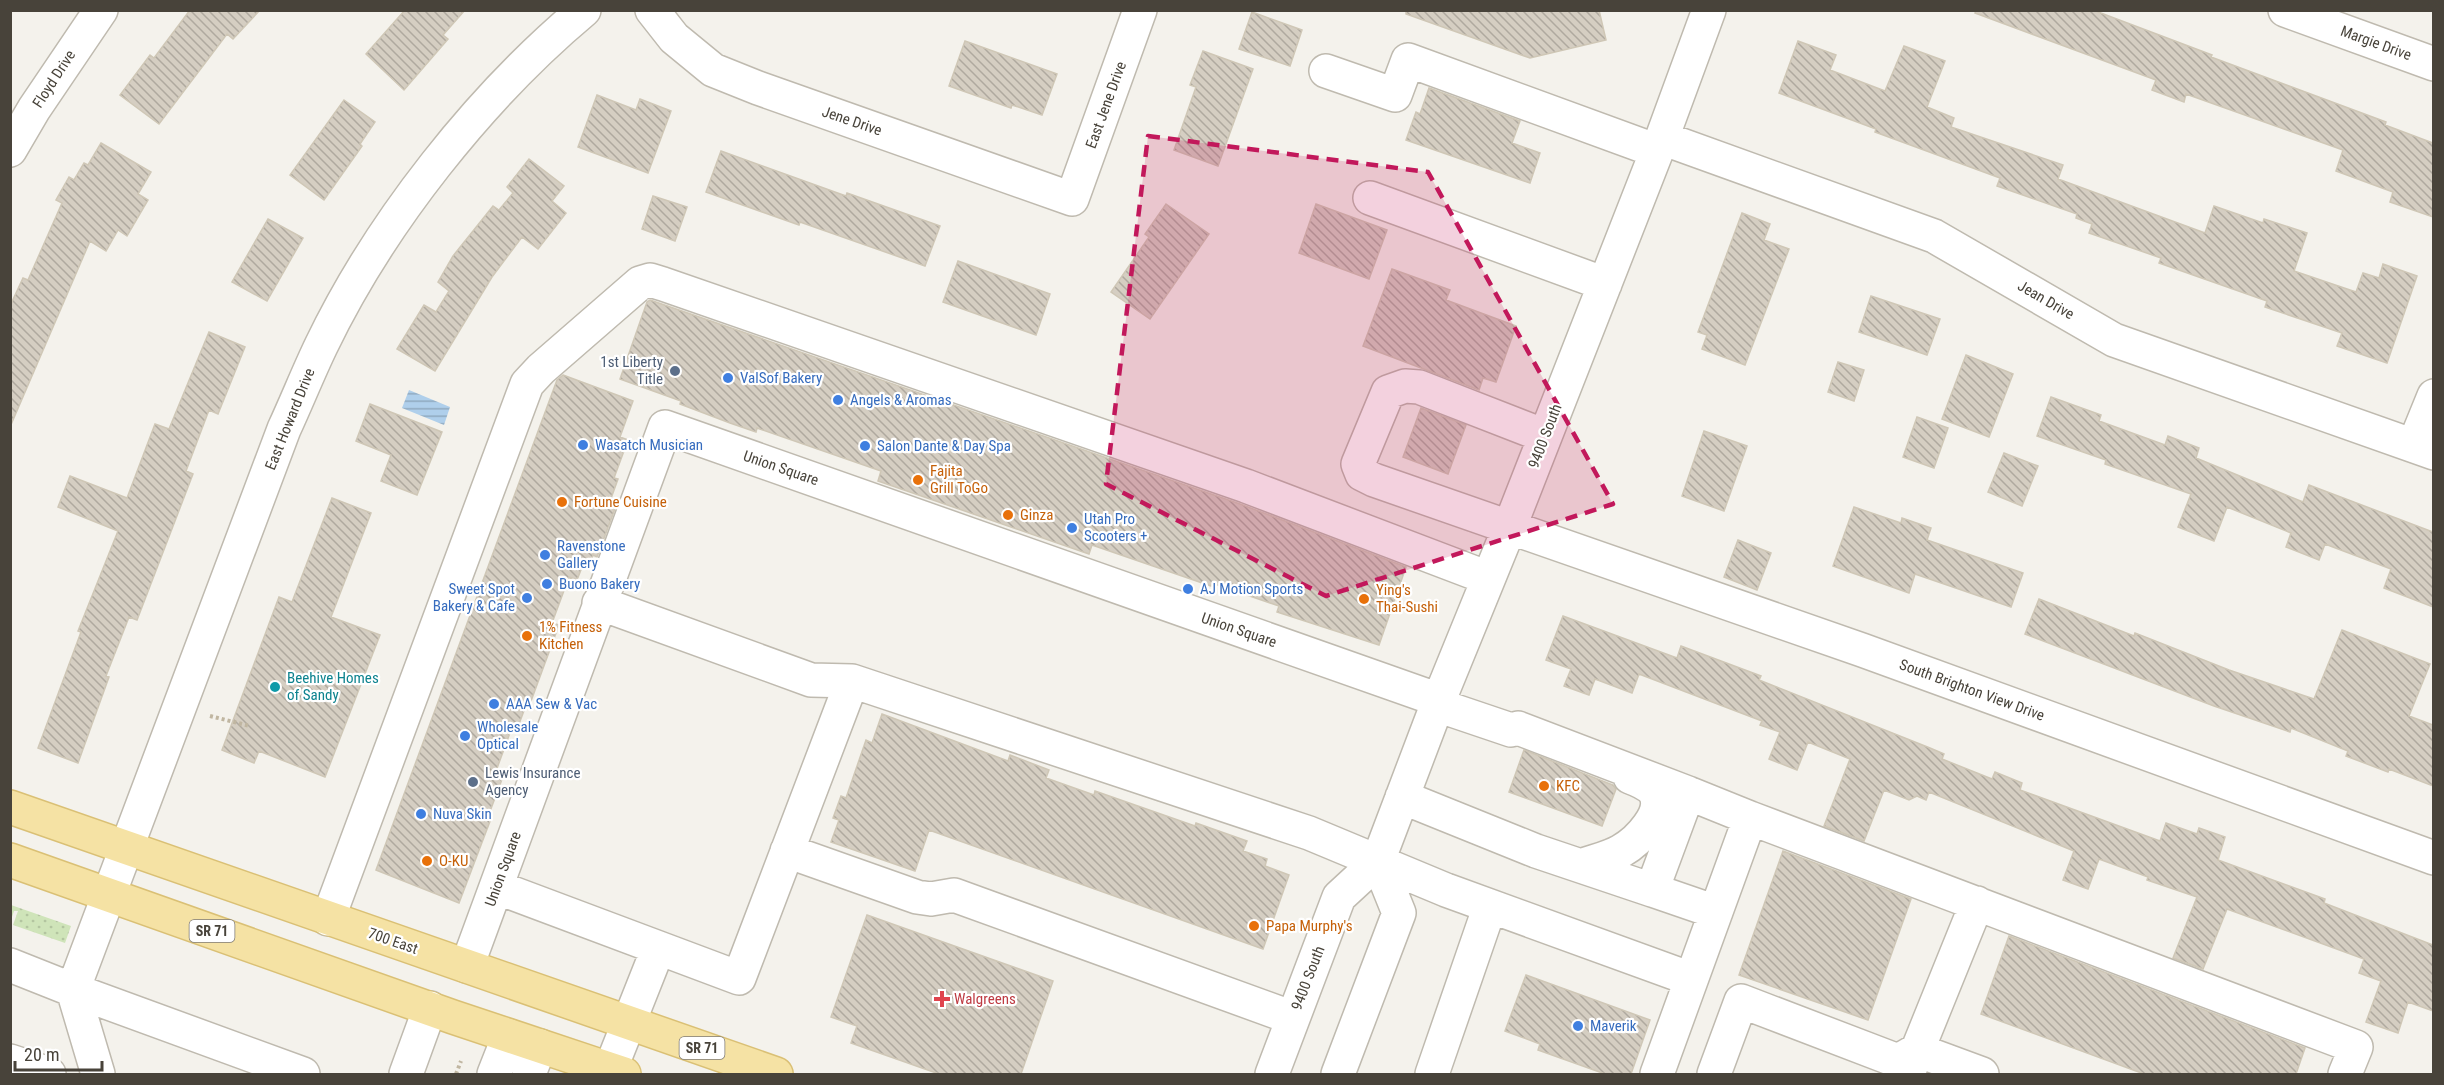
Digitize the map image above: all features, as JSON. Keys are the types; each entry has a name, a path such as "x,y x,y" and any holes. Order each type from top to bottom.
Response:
{"main road":[{"name":"700 East","path":"10,807 776,1074"},
{"name":"SR 71","path":"10,860 430,1008 525,1049 572,1066 617,1072"}],"street":[{"name":"Floyd Drive","path":"10,150 34,109 101,10"},
{"name":"East Howard Drive","path":"73,990 127,848 171,751 284,429 321,345 366,263 428,175 488,102 562,28 584,10"},
{"name":"Jene Drive","path":"652,10 674,38 713,70 1071,199"},
{"name":"East Jene Drive","path":"1071,199 1140,10"},
{"name":"9400 South","path":"1272,1074 1339,897 1378,861 1438,702 1660,145 1709,10"},
{"name":"Margie Drive","path":"2285,10 2433,64"},
{"name":"Jean Drive","path":"1326,71 1395,95 1408,60 1934,236 2114,340 2424,449"},
{"path":"1370,198 1605,284"},
{"path":"328,919 527,384 541,369 640,283 650,280 1246,486 1488,578"},
{"name":"South Brighton View Drive","path":"1545,435 1419,387 1405,386 1388,392 1358,464 1362,474 1374,480 1862,650 2433,858"},
{"path":"2424,449 2433,396"},
{"name":"Union Square","path":"467,966 665,427 1438,702"},
{"path":"599,603 811,680 852,681 1309,833 1490,906 1691,979"},
{"path":"496,887 738,978 852,681"},
{"path":"1438,702 1511,730 1515,735 1642,782 1654,792 1657,803 1653,818 1642,835 1620,851 1581,866"},
{"path":"1511,730 1518,728 2356,1047 2345,1074"},
{"path":"1652,890 1688,794"},
{"path":"1402,797 1496,835 1716,912"},
{"path":"1657,1074 1750,818"},
{"path":"787,851 917,897 931,899 954,895 1293,1018"},
{"path":"1338,1074 1399,913 1378,861"},
{"path":"1912,1062 1977,903"},
{"path":"1432,1074 1490,906"},
{"path":"617,1072 628,1022 658,949"},
{"path":"10,965 303,1074"},
{"path":"73,990 96,1074"},
{"path":"1714,1074 1741,1001 1898,1061 1982,1074"},
{"path":"405,1074 430,1008"},
{"path":"494,1074 525,1049"},
{"path":"511,1074 525,1049"},
{"path":"10,1061 49,1074"}],"path":[{"path":"206,715 250,726"},
{"path":"456,1074 461,1061"}],"highlighted area":[{"path":"1148,136 1428,172 1613,504 1326,596 1106,484"}],"green space":[{"path":"11,905 71,926 65,943 13,925 18,911 14,911 11,920"}],"water":[{"path":"409,390 450,407 444,425 402,408"}],"building":[{"path":"190,10 260,10 233,39 227,34 159,124 120,95 150,55 154,58"},
{"path":"405,10 465,10 443,35 448,39 404,90 366,54"},
{"path":"1406,10 1599,10 1606,40 1530,58 1406,14"},
{"path":"1976,10 2093,10 2386,122 2385,125 2433,143 2433,217 2390,202 2393,192 2336,171 2343,150 2186,94 2184,102 2152,90 2156,80 1975,13"},
{"path":"1252,12 1302,30 1290,66 1239,49"},
{"path":"965,41 1057,74 1042,115 1012,105 1011,108 949,86"},
{"path":"1798,41 1836,55 1830,70 1885,91 1904,46 1945,61 1927,107 1954,118 1951,127 2063,165 2058,179 2205,233 2214,206 2263,223 2264,219 2307,233 2294,271 2356,292 2363,273 2379,278 2383,264 2417,276 2387,363 2337,346 2342,333 2265,307 2267,301 2159,263 2161,258 2089,233 2092,224 2076,218 2077,214 1997,186 2000,178 1875,132 1876,129 1779,93"},
{"path":"1203,51 1253,69 1218,166 1174,150 1196,87 1190,85"},
{"path":"1429,88 1520,121 1512,143 1540,153 1530,183 1406,140 1416,112 1420,114"},
{"path":"597,95 636,110 640,99 671,111 648,173 578,147"},
{"path":"344,100 375,122 360,144 362,146 324,200 290,175"},
{"path":"101,143 151,172 138,194 148,200 127,236 118,230 106,251 90,241 10,427 10,306 23,278 28,280 62,203 56,200 69,177 74,180 84,163 88,165"},
{"path":"721,151 846,196 847,193 940,226 925,266 706,192"},
{"path":"529,159 564,186 552,201 566,213 538,249 522,237 492,277 435,371 397,349 424,305 436,312 449,291 438,282 453,256 493,206 499,210 513,193 507,187"},
{"path":"653,196 687,207 675,241 642,229"},
{"path":"1166,204 1209,234 1150,319 1111,292 1149,237 1145,234"},
{"path":"1316,204 1387,230 1369,279 1299,253"},
{"path":"1742,213 1770,224 1764,240 1789,249 1745,365 1702,349 1707,335 1698,332"},
{"path":"268,219 303,238 267,301 232,282"},
{"path":"958,261 1050,294 1036,335 943,302"},
{"path":"1392,269 1450,290 1446,300 1516,326 1496,382 1483,378 1479,390 1363,346"},
{"path":"1871,296 1940,319 1927,355 1859,332"},
{"path":"650,300 1240,504 1406,567 1379,645 1277,612 1279,606 1212,583 1211,586 1092,545 1089,554 878,481 881,471 757,428 756,432 730,423 680,404 681,401 620,379 647,302"},
{"path":"209,332 245,347 218,414 209,410 186,471 193,474 137,620 129,617 106,676 109,677 78,763 38,748 81,632 78,631 118,531 58,507 70,476 127,498 155,424 169,429"},
{"path":"1966,355 2013,374 1989,437 1942,419"},
{"path":"1838,362 1864,370 1854,401 1828,392"},
{"path":"563,375 633,401 620,437 628,440 614,478 618,479 609,504 616,506 597,557 593,555 590,564 584,562 577,580 569,577 552,623 559,625 531,701 528,700 516,732 511,730 496,771 504,774 489,814 492,816 459,903 376,870 557,380"},
{"path":"2051,397 2101,415 2099,421 2165,445 2168,436 2199,448 2196,458 2303,502 2309,485 2433,532 2433,607 2384,588 2391,569 2325,544 2319,560 2286,547 2291,533 2227,507 2214,541 2178,527 2191,494 2105,464 2106,460 2037,436"},
{"path":"370,404 442,432 417,495 381,481 391,455 356,441"},
{"path":"1421,408 1466,425 1448,474 1403,457"},
{"path":"1917,417 1948,428 1934,468 1903,457"},
{"path":"1704,431 1747,446 1724,511 1682,496"},
{"path":"2004,453 2038,466 2022,506 1988,492"},
{"name":"Beehive Homes of Sandy","path":"332,498 371,513 331,617 380,635 325,777 259,751 254,763 222,750 279,597 292,602"},
{"path":"1854,507 1901,523 1902,518 1931,528 1927,540 2023,573 2011,607 1915,574 1909,593 1833,566"},
{"path":"1738,540 1771,553 1757,590 1724,577"},
{"path":"2039,599 2134,636 2135,633 2229,670 2314,699 2342,630 2430,664 2409,716 2433,725 2433,786 2346,756 2348,751 2291,728 2290,732 2214,706 2025,634"},
{"path":"1563,616 1677,658 1681,646 1761,676 1759,680 1944,754 1942,759 1992,779 1995,772 2022,783 2020,790 2160,841 2166,823 2197,834 2199,828 2225,837 2218,860 2325,899 2324,903 2433,945 2433,1011 2408,1002 2398,1033 2366,1022 2381,981 2359,973 2364,959 2227,909 2203,969 2173,958 2197,897 2147,880 2148,877 2099,859 2088,889 2063,880 2074,851 1929,792 1926,800 1917,796 1909,800 1884,790 1864,841 1824,826 1850,759 1808,742 1797,770 1769,759 1780,732 1760,725 1762,721 1639,674 1632,693 1595,679 1589,695 1564,686 1571,669 1546,660"},
{"path":"882,714 1008,761 1010,755 1049,770 1046,778 1094,795 1095,791 1195,826 1196,823 1247,841 1243,851 1267,859 1265,866 1289,875 1263,949 929,830 915,871 831,842 839,820 833,818 841,796 846,798 866,740 872,743"},
{"path":"1524,750 1613,785 1616,789 1602,826 1509,792"},
{"path":"1783,851 1911,899 1868,1020 1739,975"},
{"name":"Walgreens","path":"867,915 1053,981 1021,1074 939,1074 851,1043 857,1026 831,1017"},
{"path":"2009,936 2305,1048 2296,1074 2144,1074 1981,1014"},
{"name":"Maverik","path":"1526,975 1650,1020 1631,1074 1605,1074 1538,1050 1540,1044 1505,1031"}],"place":[{"name":"1st Liberty Title","path":"675,371"},
{"name":"ValSof Bakery","path":"728,378"},
{"name":"Angels & Aromas","path":"838,400"},
{"name":"Wasatch Musician","path":"583,445"},
{"name":"Salon Dante & Day Spa","path":"865,446"},
{"name":"Fajita Grill ToGo","path":"918,480"},
{"name":"Fortune Cuisine","path":"562,502"},
{"name":"Ginza","path":"1008,515"},
{"name":"Utah Pro Scooters +","path":"1072,528"},
{"name":"Ravenstone Gallery","path":"545,555"},
{"name":"Buono Bakery","path":"547,584"},
{"name":"AJ Motion Sports","path":"1188,589"},
{"name":"Sweet Spot Bakery & Cafe","path":"527,598"},
{"name":"Ying's Thai-Sushi","path":"1364,599"},
{"name":"1% Fitness Kitchen","path":"527,636"},
{"name":"Beehive Homes of Sandy","path":"275,687"},
{"name":"AAA Sew & Vac","path":"494,704"},
{"name":"Wholesale Optical","path":"465,736"},
{"name":"Lewis Insurance Agency","path":"473,782"},
{"name":"KFC","path":"1544,786"},
{"name":"Nuva Skin","path":"421,814"},
{"name":"O-KU","path":"427,861"},
{"name":"Papa Murphy's","path":"1254,926"},
{"name":"Walgreens","path":"942,999"},
{"name":"Maverik","path":"1578,1026"}]}
